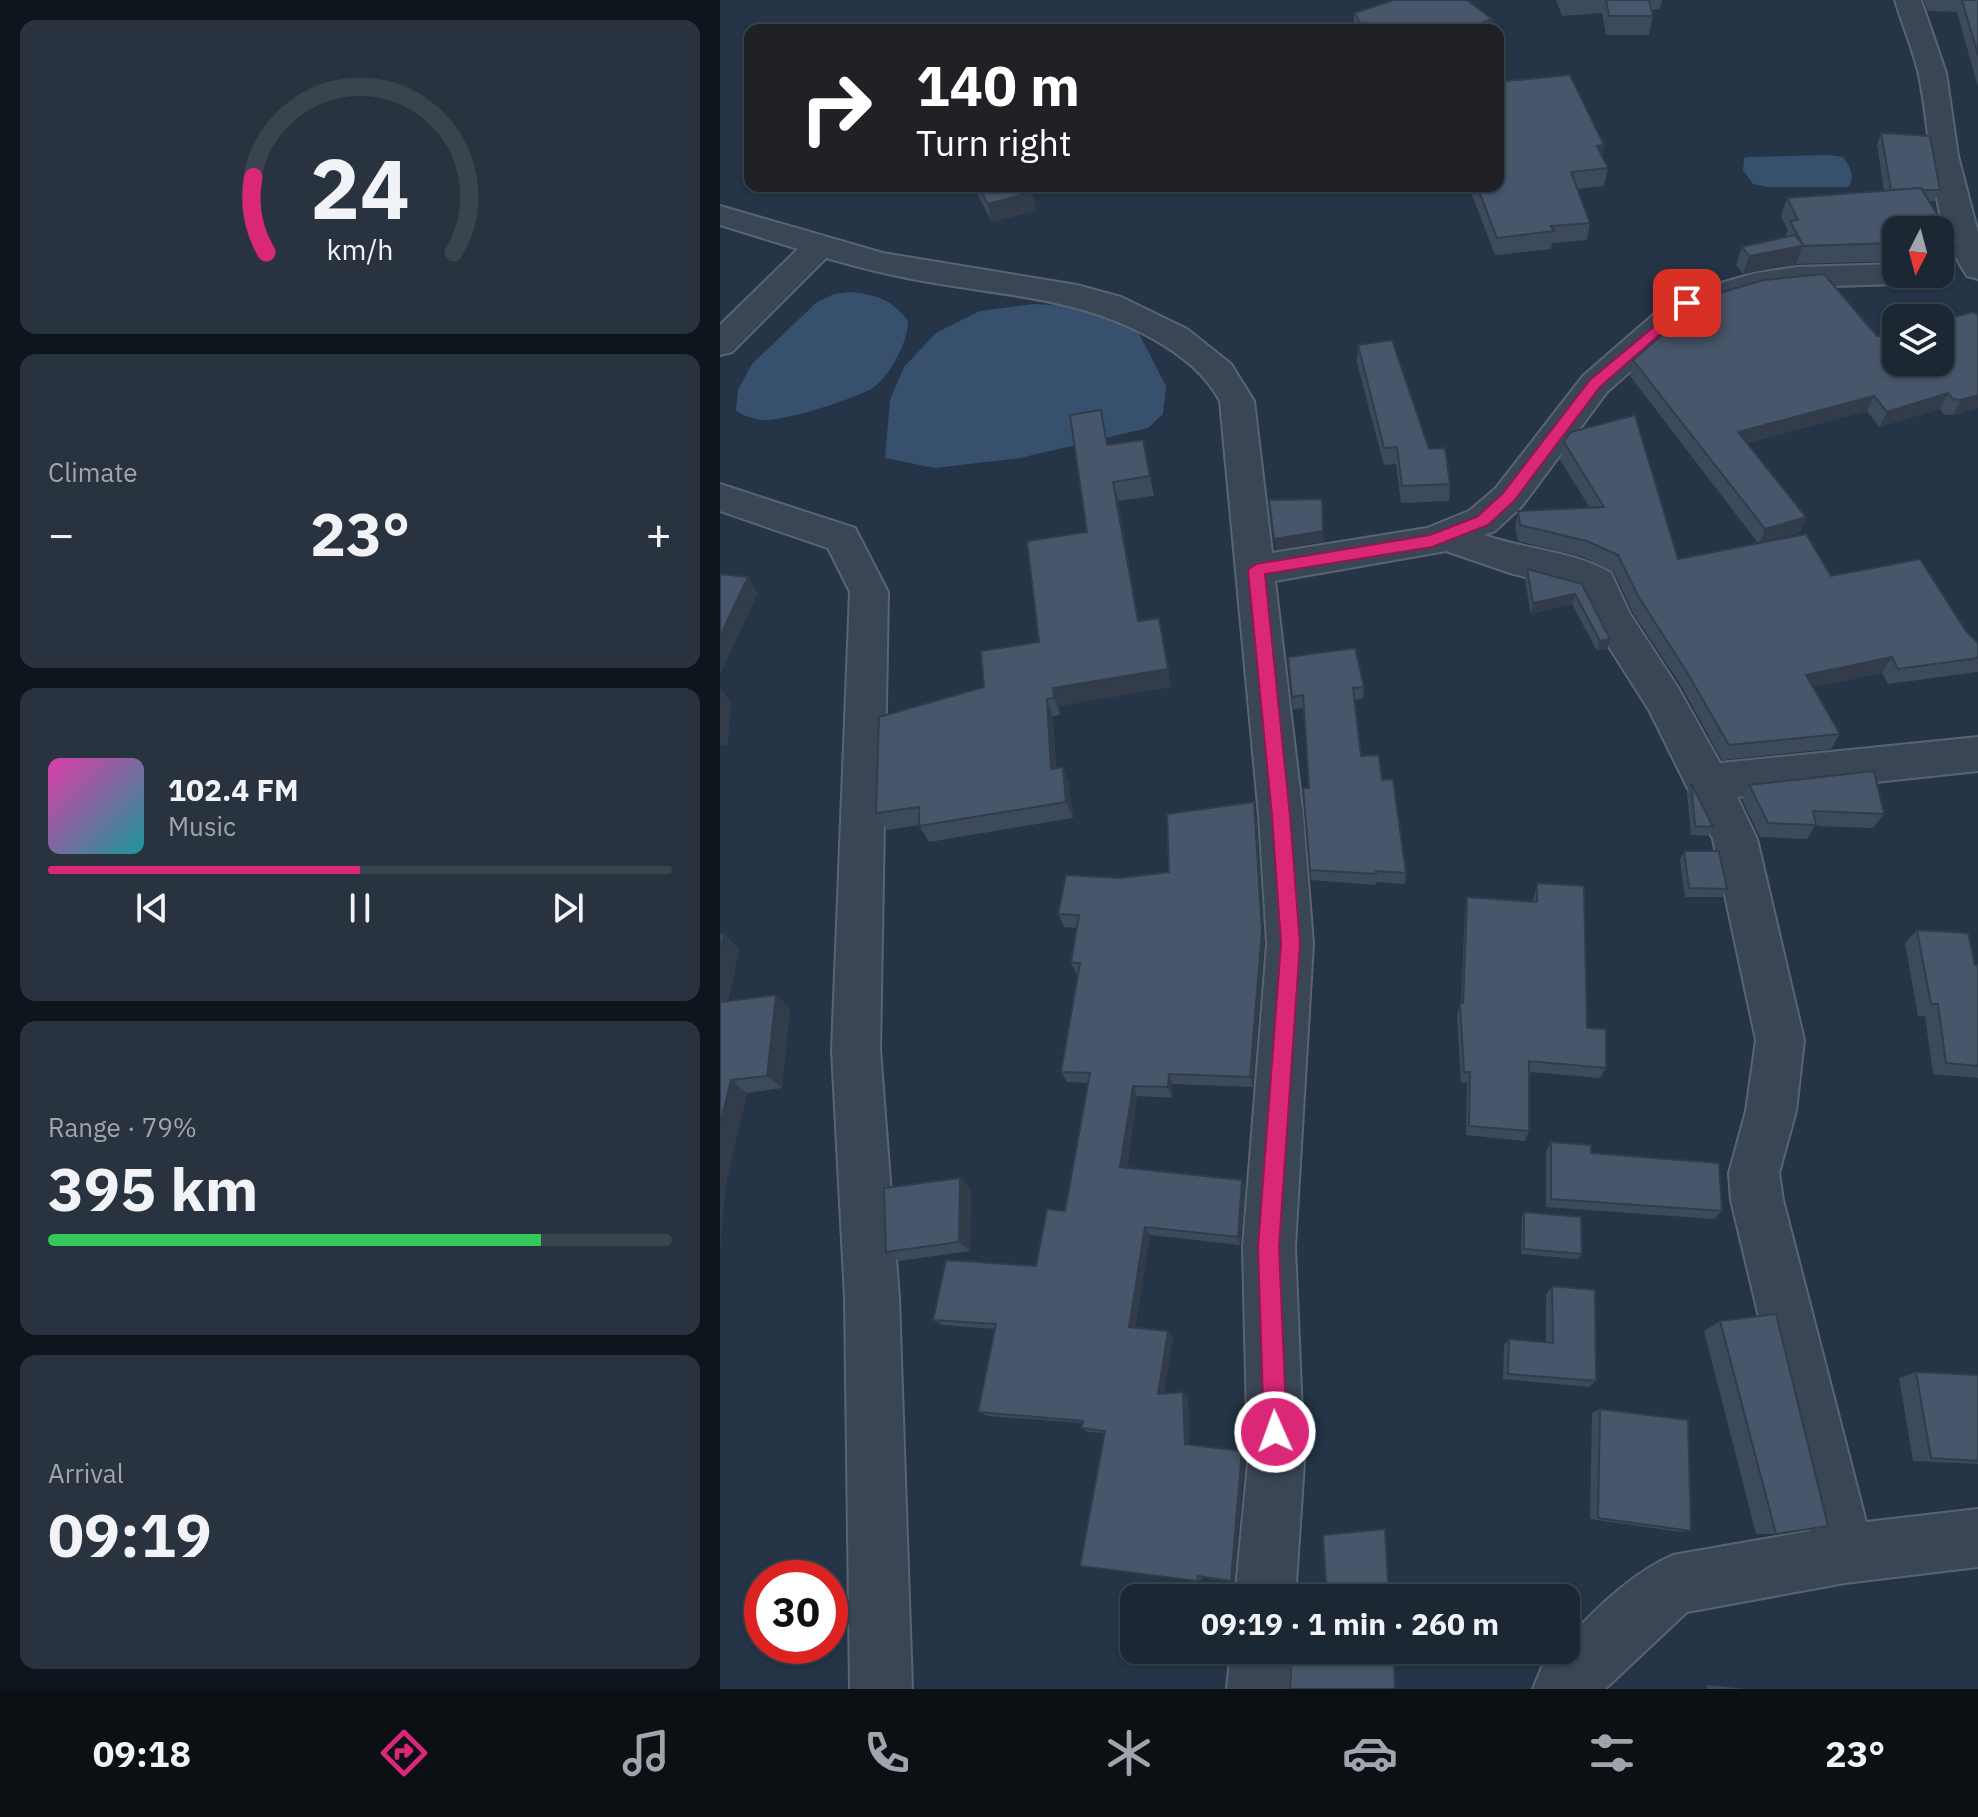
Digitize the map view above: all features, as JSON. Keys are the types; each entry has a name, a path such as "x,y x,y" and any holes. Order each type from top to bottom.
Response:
{"street":[{"path":"1908,0 1932,73 1943,156 1958,223 1978,269 1954,271"},
{"path":"720,215 819,247 908,268 1044,286 1101,301 1152,323 1204,356 1227,380 1237,401 1281,816 1290,944 1269,1247 1276,1463 1266,1584"},
{"path":"720,344 819,247"},
{"path":"1256,570 1446,536 1482,521 1509,497 1595,384 1687,303 1756,283 1783,279 1882,275"},
{"path":"720,497 842,538 869,592 856,1050 872,1298 881,1689"},
{"path":"1446,536 1510,559 1586,576 1597,583 1613,620 1663,698 1735,839 1780,1040 1771,1111 1754,1173 1757,1200 1845,1554"},
{"path":"1708,782 1978,754"},
{"path":"1564,1689 1600,1649 1673,1585 1845,1554 1978,1538"},
{"path":"1258,1689 1260,1664"}],"water":[{"path":"1747,157 1843,157 1846,161 1852,176 1848,187 1767,187 1753,184 1743,170 1744,158"},
{"path":"850,292 883,299 908,321 902,348 880,381 866,392 788,417 761,420 736,410 738,390 752,364 817,302 834,294"},
{"path":"1033,304 1068,306 1135,326 1166,386 1163,414 1148,428 1020,458 935,468 885,458 890,400 904,367 936,333 980,311"}],"building":[{"path":"1394,0 1467,0 1492,19 1479,24 1361,24 1354,13"},
{"path":"1606,0 1649,0 1653,16 1609,16"},
{"path":"1962,0 1978,0 1978,55"},
{"path":"1570,75 1604,145 1597,146 1608,168 1571,172 1590,223 1551,226 1554,231 1497,238 1479,192 1504,192 1504,77 1506,81"},
{"path":"1881,133 1930,136 1940,190 1891,190"},
{"path":"1921,188 1938,216 1882,216 1882,243 1802,246 1749,256 1742,247 1795,235 1803,245 1790,221 1798,220 1787,198"},
{"path":"981,192 1032,192 988,204"},
{"path":"1824,274 1877,336 1882,335 1882,376 1954,376 1954,317 1974,312 1978,315 1978,395 1961,400 1953,399 1948,393 1887,412 1874,396 1738,432 1806,517 1765,529 1633,360 1705,297 1764,280"},
{"path":"1392,340 1429,449 1445,448 1450,484 1402,486 1397,447 1384,448 1358,345"},
{"path":"1101,410 1107,445 1143,440 1150,476 1113,482 1138,621 1159,618 1168,669 1053,688 1054,698 1047,699 1051,769 1063,767 1066,802 919,826 919,807 876,813 879,717 984,687 981,651 1039,642 1027,541 1087,532 1070,415"},
{"path":"1635,415 1678,559 1806,534 1831,576 1920,559 1966,631 1978,643 1978,658 1898,669 1892,657 1806,675 1840,734 1729,745 1638,596 1618,555 1587,541 1520,525 1518,511 1604,507 1564,442 1571,432"},
{"path":"1322,499 1323,531 1274,539 1269,500"},
{"path":"1527,569 1582,584 1610,639 1600,641 1575,594 1533,603"},
{"path":"720,574 748,577 720,636"},
{"path":"1355,648 1364,687 1353,688 1361,756 1379,755 1382,780 1393,779 1406,873 1310,870 1303,788 1309,788 1303,695 1292,697 1288,657"},
{"path":"1874,771 1884,814 1813,811 1816,825 1768,823 1749,785"},
{"path":"1691,783 1713,827 1695,826"},
{"path":"1254,802 1262,931 1250,1077 1169,1074 1168,1087 1133,1086 1120,1167 1242,1180 1238,1237 1145,1227 1129,1327 1168,1331 1158,1394 1183,1392 1185,1444 1242,1451 1231,1581 1198,1576 1197,1581 1080,1566 1105,1431 1081,1428 1083,1421 978,1412 996,1324 933,1320 946,1260 1036,1266 1047,1209 1065,1211 1090,1073 1061,1072 1080,963 1071,963 1079,915 1058,914 1066,875 1120,878 1169,872 1167,814"},
{"path":"1684,851 1719,851 1727,889 1689,888"},
{"path":"1537,883 1584,886 1587,1028 1606,1029 1606,1068 1529,1061 1529,1131 1469,1126 1470,1072 1464,1072 1460,1003 1463,1003 1467,897 1537,902"},
{"path":"1917,930 1968,933 1975,965 1978,965 1978,1066 1946,1063 1938,1004 1931,1004"},
{"path":"776,995 767,1076 731,1080 720,1125 720,1002"},
{"path":"1551,1142 1591,1145 1591,1153 1719,1163 1722,1211 1551,1199"},
{"path":"960,1178 959,1242 886,1252 884,1188"},
{"path":"1524,1212 1581,1217 1582,1254 1524,1249"},
{"path":"1552,1286 1595,1290 1596,1381 1508,1374 1509,1339 1553,1343"},
{"path":"1776,1314 1828,1526 1776,1534 1720,1321"},
{"path":"1916,1372 1978,1375 1978,1461 1931,1458"},
{"path":"1600,1409 1688,1420 1691,1531 1598,1518"},
{"path":"1385,1529 1388,1584 1326,1584 1323,1535"},
{"path":"1291,1664 1394,1664 1395,1689 1290,1689"}],"route":[{"path":"1275,1432 1269,1247 1290,944 1281,816 1256,570 1432,541 1459,533 1482,521 1509,497 1595,384 1687,303"}]}
